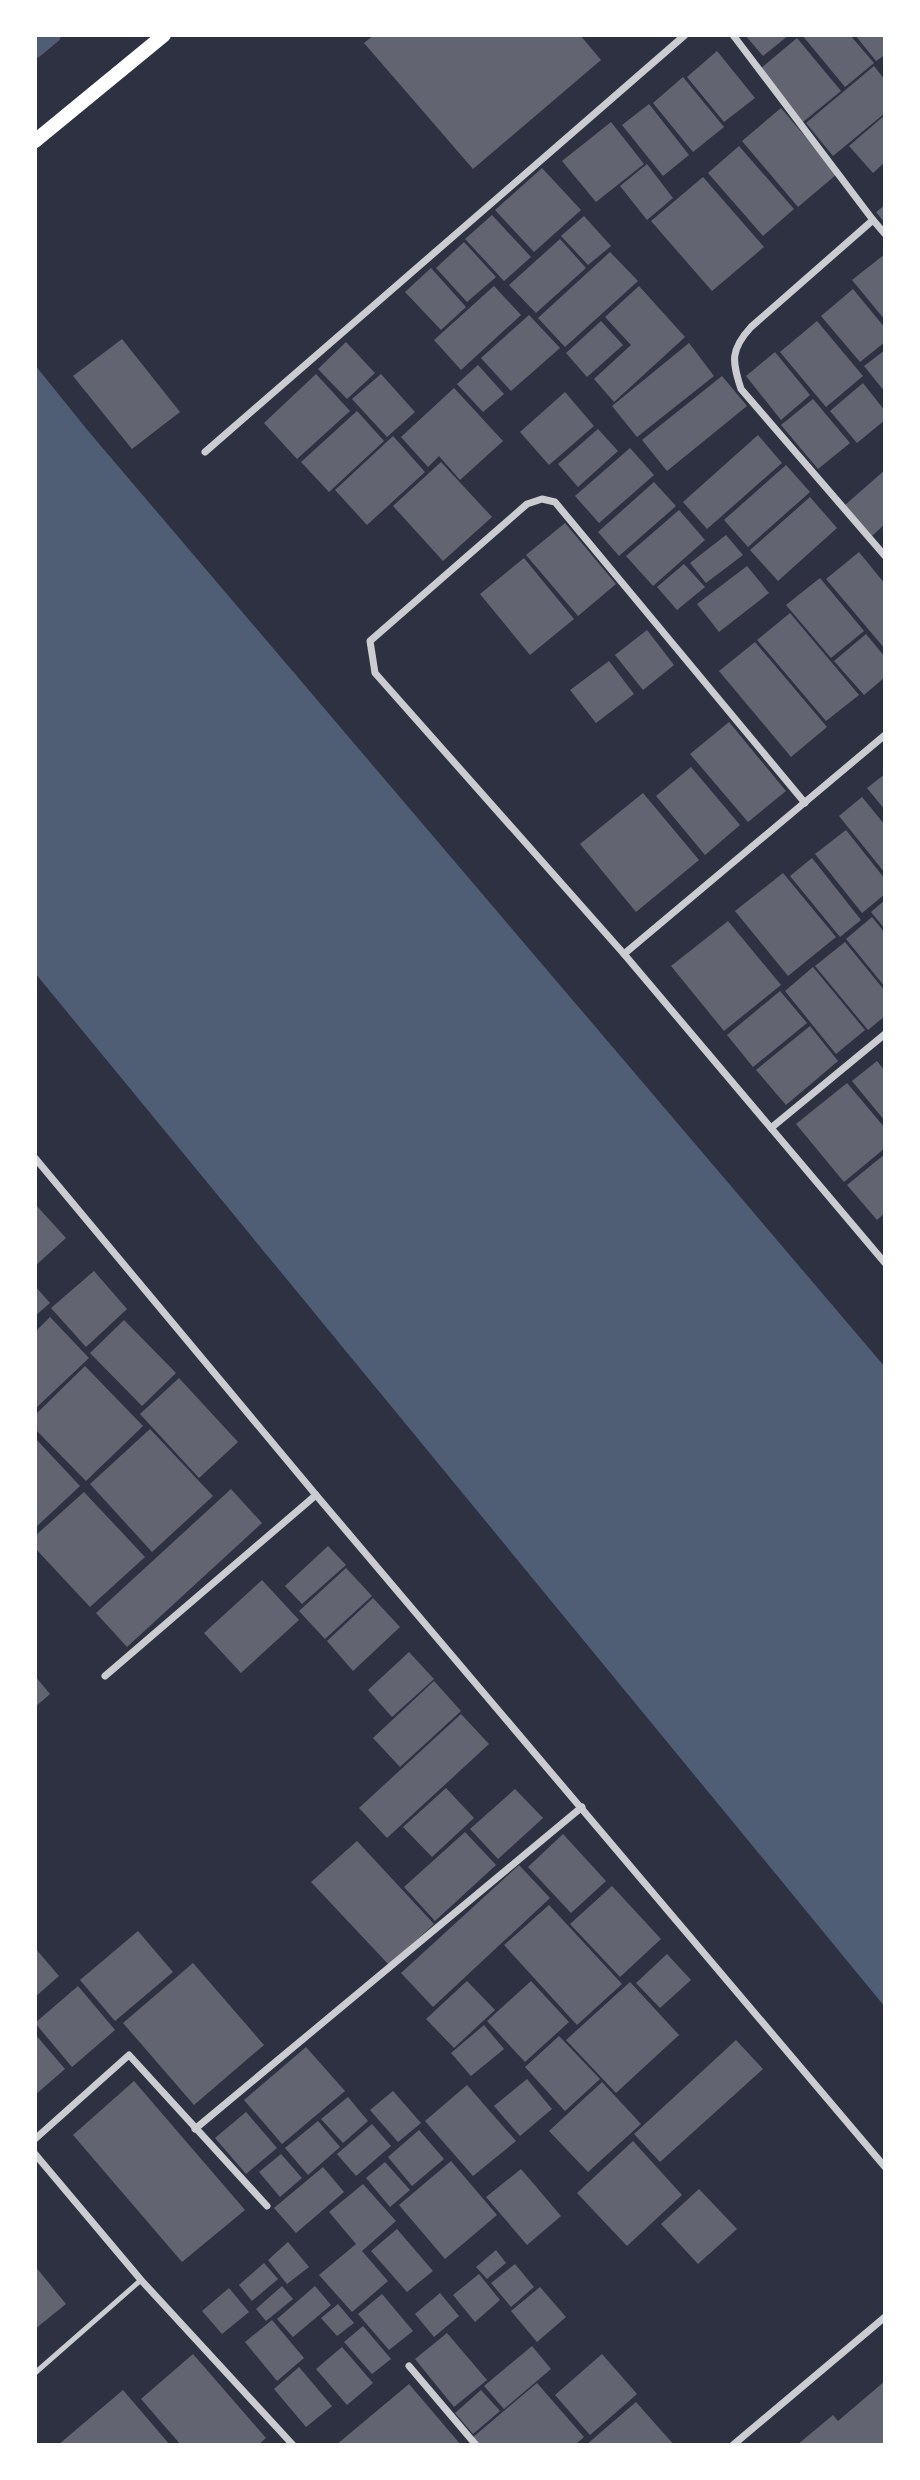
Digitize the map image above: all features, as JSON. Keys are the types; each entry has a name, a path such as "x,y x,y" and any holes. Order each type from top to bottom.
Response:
{"main road":[{"path":"35,141 164,35"}],"street":[{"path":"205,452 685,35"},
{"path":"733,35 885,234"},
{"path":"873,220 751,327 739,340 732,363 741,389 885,556"},
{"path":"805,803 555,502 541,499 527,504 370,641 375,673 624,954 885,1263"},
{"path":"624,954 885,735"},
{"path":"771,1128 885,1034"},
{"path":"35,1158 316,1495 885,2167"},
{"path":"105,1676 316,1495"},
{"path":"195,2129 582,1807"},
{"path":"35,2139 129,2055 267,2206"},
{"path":"35,2154 141,2280 293,2445"},
{"path":"733,2445 885,2317"},
{"path":"409,2366 475,2445"}],"lane":[{"path":"35,2373 141,2280"}],"water":[{"path":"35,365 89,432 885,1367 885,2007 35,973"}],"building":[{"path":"374,35 580,35 601,60 473,169 364,43"},
{"path":"745,35 789,35 763,56"},
{"path":"802,35 850,35 874,63 845,87"},
{"path":"855,35 885,35 885,55 876,61"},
{"path":"797,38 841,91 803,122 760,69"},
{"path":"717,51 755,98 724,122 687,77"},
{"path":"874,66 885,80 885,113 833,156 806,123"},
{"path":"683,77 724,127 693,152 653,103"},
{"path":"649,104 689,155 663,176 622,125"},
{"path":"781,108 837,174 798,207 742,141"},
{"path":"885,115 885,162 873,173 849,146"},
{"path":"611,122 644,164 596,202 562,161"},
{"path":"739,146 794,209 763,236 708,173"},
{"path":"647,164 673,198 647,220 620,186"},
{"path":"542,168 581,210 534,252 495,210"},
{"path":"703,177 764,247 712,291 651,221"},
{"path":"885,205 885,223 876,212"},
{"path":"492,215 531,257 504,281 465,239"},
{"path":"584,216 611,246 588,265 561,236"},
{"path":"560,239 586,268 536,313 509,285"},
{"path":"464,242 496,277 467,302 436,268"},
{"path":"610,252 638,281 565,347 538,318"},
{"path":"885,254 885,320 852,280"},
{"path":"431,268 466,307 441,330 405,292"},
{"path":"494,286 521,315 461,370 434,340"},
{"path":"639,286 685,337 614,402 594,379 631,345 605,317"},
{"path":"853,289 885,328 885,342 860,362 821,316"},
{"path":"529,315 560,348 511,391 481,358"},
{"path":"601,321 623,345 587,377 566,353"},
{"path":"817,321 863,376 826,407 780,352"},
{"path":"122,339 180,412 132,449 73,376"},
{"path":"346,342 375,373 347,399 318,369"},
{"path":"689,343 714,376 637,437 612,406"},
{"path":"885,350 885,392 864,366"},
{"path":"775,352 810,395 781,420 746,376"},
{"path":"478,365 504,394 483,412 457,384"},
{"path":"316,374 350,411 297,459 264,423"},
{"path":"381,374 415,412 387,437 352,399"},
{"path":"722,376 747,406 667,471 642,440"},
{"path":"863,383 885,411 885,420 857,443 830,411"},
{"path":"454,388 503,441 460,480 439,456 428,467 401,437"},
{"path":"565,392 594,426 549,465 520,432"},
{"path":"813,399 850,443 818,469 781,425"},
{"path":"357,411 384,441 329,492 301,462"},
{"path":"598,429 618,451 578,487 558,464"},
{"path":"758,435 782,463 707,529 683,502"},
{"path":"393,436 425,472 367,525 335,490"},
{"path":"630,448 654,475 599,523 575,496"},
{"path":"441,462 492,517 443,561 393,506"},
{"path":"786,465 810,492 748,547 724,520"},
{"path":"885,470 885,524 872,536 845,505"},
{"path":"654,482 676,506 619,556 598,532"},
{"path":"810,497 837,528 778,581 750,550"},
{"path":"679,510 705,540 653,586 626,556"},
{"path":"565,523 616,584 578,616 526,555"},
{"path":"726,535 743,555 706,583 690,563"},
{"path":"859,552 885,584 885,649 826,579"},
{"path":"524,558 574,619 530,655 480,594"},
{"path":"684,564 705,587 677,610 657,587"},
{"path":"747,566 769,593 719,632 697,604"},
{"path":"820,578 864,631 831,658 786,605"},
{"path":"790,613 859,695 826,721 757,640"},
{"path":"647,630 674,665 643,690 615,655"},
{"path":"866,634 885,657 885,677 864,695 834,661"},
{"path":"755,642 827,727 791,757 719,671"},
{"path":"609,661 634,694 596,723 570,690"},
{"path":"729,722 786,791 748,822 690,754"},
{"path":"691,767 740,825 705,855 656,796"},
{"path":"885,774 885,810 867,788"},
{"path":"643,793 699,860 636,912 580,844"},
{"path":"862,797 885,825 885,873 839,816"},
{"path":"846,830 885,879 885,894 862,913 815,854"},
{"path":"812,858 861,920 840,937 790,876"},
{"path":"783,873 836,937 788,976 735,911"},
{"path":"885,900 885,929 871,912"},
{"path":"872,917 885,933 885,987 846,939"},
{"path":"728,921 781,985 724,1031 671,966"},
{"path":"845,942 885,991 885,1016 868,1030 815,966"},
{"path":"813,967 865,1030 836,1054 785,991"},
{"path":"780,991 807,1023 753,1067 727,1035"},
{"path":"810,1026 838,1061 786,1105 756,1070"},
{"path":"877,1061 885,1071 885,1121 852,1081"},
{"path":"847,1083 885,1128 885,1148 844,1182 796,1124"},
{"path":"885,1154 885,1213 877,1220 847,1185"},
{"path":"35,1204 66,1238 35,1266"},
{"path":"94,1271 127,1309 86,1347 51,1308"},
{"path":"35,1286 50,1303 35,1316"},
{"path":"50,1317 89,1358 35,1409 35,1332"},
{"path":"124,1320 176,1373 142,1406 90,1353"},
{"path":"85,1366 143,1426 86,1481 35,1429 35,1415"},
{"path":"179,1378 238,1442 199,1478 140,1414"},
{"path":"150,1429 213,1496 152,1552 90,1484"},
{"path":"35,1438 80,1486 35,1528"},
{"path":"231,1489 262,1523 127,1647 96,1613"},
{"path":"84,1492 145,1557 90,1607 35,1548 35,1536"},
{"path":"328,1546 346,1565 302,1604 285,1586"},
{"path":"346,1568 372,1596 325,1639 299,1611"},
{"path":"262,1580 299,1620 241,1673 204,1633"},
{"path":"373,1598 400,1627 353,1671 327,1641"},
{"path":"409,1652 434,1679 392,1717 368,1690"},
{"path":"35,1676 50,1694 35,1707"},
{"path":"434,1681 461,1711 400,1767 373,1738"},
{"path":"461,1714 489,1744 387,1838 359,1808"},
{"path":"446,1788 474,1818 432,1857 403,1827"},
{"path":"515,1789 543,1818 498,1859 470,1829"},
{"path":"465,1832 496,1865 435,1921 404,1887"},
{"path":"563,1834 606,1881 571,1913 528,1867"},
{"path":"357,1841 434,1924 389,1965 311,1882"},
{"path":"519,1865 550,1898 433,2007 401,1973"},
{"path":"612,1886 661,1939 620,1977 570,1924"},
{"path":"549,1905 622,1984 577,2025 504,1945"},
{"path":"138,1931 173,1972 115,2021 80,1980"},
{"path":"35,1948 59,1976 35,1997"},
{"path":"667,1954 691,1980 660,2008 636,1983"},
{"path":"193,1963 264,2045 194,2105 123,2023"},
{"path":"467,1981 495,2010 454,2048 426,2019"},
{"path":"531,1981 569,2022 525,2062 487,2021"},
{"path":"630,1982 679,2035 616,2093 566,2040"},
{"path":"78,1986 115,2030 72,2067 35,2023"},
{"path":"484,2025 504,2049 471,2076 451,2053"},
{"path":"35,2034 65,2069 35,2095"},
{"path":"559,2036 600,2079 565,2111 525,2067"},
{"path":"736,2040 763,2069 660,2162 634,2134"},
{"path":"306,2047 345,2091 282,2144 244,2100"},
{"path":"527,2079 552,2109 520,2136 494,2106"},
{"path":"134,2081 245,2210 182,2262 73,2135"},
{"path":"602,2082 641,2124 588,2172 549,2131"},
{"path":"467,2085 516,2141 473,2176 425,2121"},
{"path":"393,2091 421,2123 398,2142 370,2110"},
{"path":"348,2097 368,2121 343,2143 321,2119"},
{"path":"246,2112 277,2148 246,2174 215,2138"},
{"path":"318,2121 340,2147 308,2175 285,2148"},
{"path":"372,2124 391,2146 356,2176 337,2154"},
{"path":"419,2130 444,2159 412,2186 388,2157"},
{"path":"633,2141 682,2195 627,2246 577,2193"},
{"path":"281,2154 302,2178 280,2197 259,2172"},
{"path":"451,2161 497,2215 445,2259 399,2205"},
{"path":"385,2162 410,2190 390,2207 366,2178"},
{"path":"323,2167 344,2192 296,2233 274,2208"},
{"path":"521,2169 561,2216 527,2245 486,2197"},
{"path":"363,2184 396,2221 362,2251 388,2281 352,2312 319,2275 356,2244 329,2212"},
{"path":"699,2189 737,2229 698,2264 661,2224"},
{"path":"397,2229 433,2271 407,2292 371,2251"},
{"path":"288,2242 309,2267 287,2284 268,2260"},
{"path":"496,2250 506,2263 487,2279 476,2267"},
{"path":"264,2263 278,2279 252,2301 239,2285"},
{"path":"515,2264 534,2287 511,2307 491,2283"},
{"path":"35,2266 66,2304 35,2329"},
{"path":"479,2274 500,2300 475,2322 453,2295"},
{"path":"282,2286 293,2299 266,2321 256,2309"},
{"path":"315,2286 331,2305 293,2337 277,2319"},
{"path":"540,2287 566,2317 537,2342 511,2311"},
{"path":"229,2288 249,2312 222,2334 202,2311"},
{"path":"440,2293 459,2316 434,2337 415,2314"},
{"path":"382,2294 413,2331 389,2350 358,2314"},
{"path":"338,2304 354,2323 337,2336 321,2318"},
{"path":"272,2320 304,2358 277,2381 245,2342"},
{"path":"363,2326 391,2359 372,2374 344,2342"},
{"path":"447,2333 487,2380 454,2407 415,2359"},
{"path":"532,2346 551,2369 504,2409 484,2386"},
{"path":"342,2347 373,2383 347,2405 316,2369"},
{"path":"193,2354 266,2438 258,2445 181,2445 141,2399"},
{"path":"602,2354 637,2394 590,2435 555,2395"},
{"path":"299,2367 332,2406 306,2427 274,2389"},
{"path":"885,2381 885,2445 797,2445 833,2415 838,2421"},
{"path":"537,2383 584,2437 575,2445 478,2445 472,2438"},
{"path":"409,2384 461,2445 336,2445"},
{"path":"123,2390 170,2445 58,2445"},
{"path":"481,2390 500,2411 473,2434 455,2413"},
{"path":"636,2402 674,2445 586,2445"}],"waterway":[{"path":"35,50 53,35"}]}
